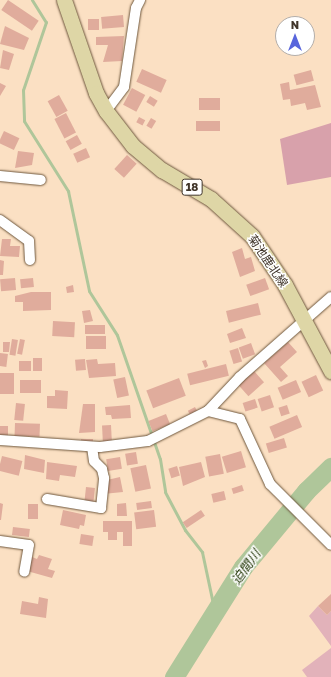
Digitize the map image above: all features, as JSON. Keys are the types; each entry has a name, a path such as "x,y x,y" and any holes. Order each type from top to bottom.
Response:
{"main road":[{"name":"菊池鹿北線","path":"64,0 96,93 106,111 133,146 162,170 212,199 252,236 304,319 331,371"}],"street":[{"path":"106,111 124,87 136,8 140,0"},
{"path":"0,176 42,180"},
{"path":"0,220 29,241 30,260"},
{"path":"0,440 92,447 137,445 208,411 217,398 304,319 331,297"},
{"path":"208,411 240,419 270,484 331,545"},
{"path":"47,499 101,508 104,478 102,469 94,461 92,447"},
{"path":"0,541 29,545 24,572"}],"shaded area":[{"path":"331,123 331,177 287,185 280,139"},
{"path":"318,606 327,615 331,611 331,646 309,616"},
{"path":"331,648 331,677 307,677 302,670"}],"building":[{"path":"8,0 39,21 32,31 1,10"},
{"path":"123,15 124,27 102,29 101,17"},
{"path":"88,19 99,19 99,30 88,30"},
{"path":"5,26 29,38 24,50 0,44"},
{"path":"124,36 122,61 103,62 108,45 96,45 96,37"},
{"path":"3,50 14,54 9,70 0,68"},
{"path":"142,69 167,80 161,93 136,82"},
{"path":"311,70 314,81 296,85 294,75"},
{"path":"289,82 290,90 315,85 321,107 307,110 305,103 291,106 290,99 283,100 280,84"},
{"path":"0,83 6,86 0,96"},
{"path":"132,88 145,95 136,112 123,105"},
{"path":"59,95 68,111 56,117 48,101"},
{"path":"150,96 158,101 154,107 146,102"},
{"path":"199,98 220,98 220,110 199,110"},
{"path":"66,113 76,133 64,139 54,119"},
{"path":"139,117 145,120 143,126 136,122"},
{"path":"151,118 156,121 152,129 146,126"},
{"path":"196,121 220,121 220,131 196,131"},
{"path":"4,131 19,138 14,150 0,143"},
{"path":"77,135 82,144 70,150 66,141"},
{"path":"86,148 90,157 77,163 73,154"},
{"path":"18,151 34,153 32,165 15,168"},
{"path":"127,155 137,164 124,178 114,169"},
{"path":"2,239 11,239 10,246 20,246 19,257 0,256"},
{"path":"242,248 245,259 251,257 255,271 240,277 232,252"},
{"path":"0,260 4,261 3,275 0,275"},
{"path":"15,278 16,290 1,291 0,279"},
{"path":"33,278 34,287 21,288 20,279"},
{"path":"265,278 269,289 250,296 246,285"},
{"path":"73,285 74,292 67,293 66,287"},
{"path":"31,292 51,292 51,310 23,311 23,302 15,302 15,296"},
{"path":"258,303 261,315 229,323 226,311"},
{"path":"90,310 93,321 84,323 82,311"},
{"path":"53,321 75,322 74,337 52,336"},
{"path":"85,325 105,325 105,334 85,334"},
{"path":"242,328 246,338 230,343 227,334"},
{"path":"86,336 106,336 106,349 86,349"},
{"path":"12,339 18,340 15,356 9,355"},
{"path":"20,339 25,340 22,355 17,354"},
{"path":"3,342 10,342 9,352 3,352"},
{"path":"288,342 297,352 280,367 288,376 281,382 264,363"},
{"path":"251,343 255,354 243,359 239,347"},
{"path":"238,348 242,361 233,364 229,351"},
{"path":"0,353 8,354 6,367 0,366"},
{"path":"33,358 42,358 42,371 33,371"},
{"path":"85,359 86,370 76,371 75,360"},
{"path":"97,359 98,364 115,363 116,376 89,378 86,360"},
{"path":"206,360 208,366 205,368 202,361"},
{"path":"19,361 31,361 31,371 19,371"},
{"path":"226,364 229,376 190,385 187,374"},
{"path":"254,371 264,382 248,396 238,385"},
{"path":"0,373 14,373 14,394 0,394"},
{"path":"316,375 323,390 309,397 301,382"},
{"path":"125,377 129,396 117,398 113,379"},
{"path":"179,378 186,396 153,408 146,391"},
{"path":"20,380 41,380 41,393 20,393"},
{"path":"296,380 301,392 283,400 278,388"},
{"path":"55,390 68,391 67,409 47,408 47,396 55,396"},
{"path":"270,395 274,407 262,411 258,399"},
{"path":"255,399 258,408 245,412 243,403"},
{"path":"16,403 25,404 23,421 14,420"},
{"path":"83,404 95,404 95,432 79,433"},
{"path":"130,405 131,418 112,419 111,415 106,415 105,407"},
{"path":"287,405 290,414 281,416 278,408"},
{"path":"195,407 197,411 190,414 188,411"},
{"path":"166,414 170,424 153,431 148,421"},
{"path":"297,415 302,427 274,439 269,427"},
{"path":"15,423 40,424 40,437 15,436"},
{"path":"102,425 111,425 112,442 103,442"},
{"path":"0,426 8,426 8,438 0,438"},
{"path":"284,438 287,448 269,453 266,444"},
{"path":"81,439 93,439 93,445 81,444"},
{"path":"241,451 246,467 227,473 222,457"},
{"path":"136,452 138,464 127,466 125,454"},
{"path":"220,454 224,474 209,476 205,457"},
{"path":"25,455 45,460 44,473 24,469"},
{"path":"2,456 22,461 19,476 0,471"},
{"path":"120,457 122,469 108,471 106,459"},
{"path":"47,462 77,466 75,477 60,475 59,481 46,479"},
{"path":"201,462 205,477 183,486 179,467"},
{"path":"146,465 151,488 135,492 130,468"},
{"path":"177,466 180,476 171,478 168,469"},
{"path":"120,477 123,492 103,494 107,480"},
{"path":"242,485 244,491 233,494 232,488"},
{"path":"86,487 95,488 93,511 84,510"},
{"path":"224,491 226,500 213,503 211,494"},
{"path":"151,501 152,508 137,510 136,503"},
{"path":"0,503 3,504 1,520 0,520"},
{"path":"126,503 127,516 117,516 117,504"},
{"path":"28,504 38,504 38,519 28,519"},
{"path":"63,510 86,515 84,526 80,525 79,529 60,525"},
{"path":"154,510 156,527 136,529 134,512"},
{"path":"201,510 205,516 187,528 183,522"},
{"path":"103,521 132,521 132,546 123,546 123,532 117,532 117,540 108,540 108,532 103,532"},
{"path":"13,527 30,529 29,537 12,535"},
{"path":"81,534 94,536 92,546 79,544"},
{"path":"39,555 52,559 48,569 55,571 52,578 27,571 32,557 37,559"},
{"path":"331,594 331,611 327,615 318,606"},
{"path":"39,597 48,599 46,618 20,614 22,601 38,604"}],"waterway":[{"path":"32,0 46,22 23,90 24,121 68,191 89,291 117,335 160,459 165,492 185,530 202,552 215,613"},
{"name":"迫間川","path":"174,677 243,567 306,491 331,467"}]}
